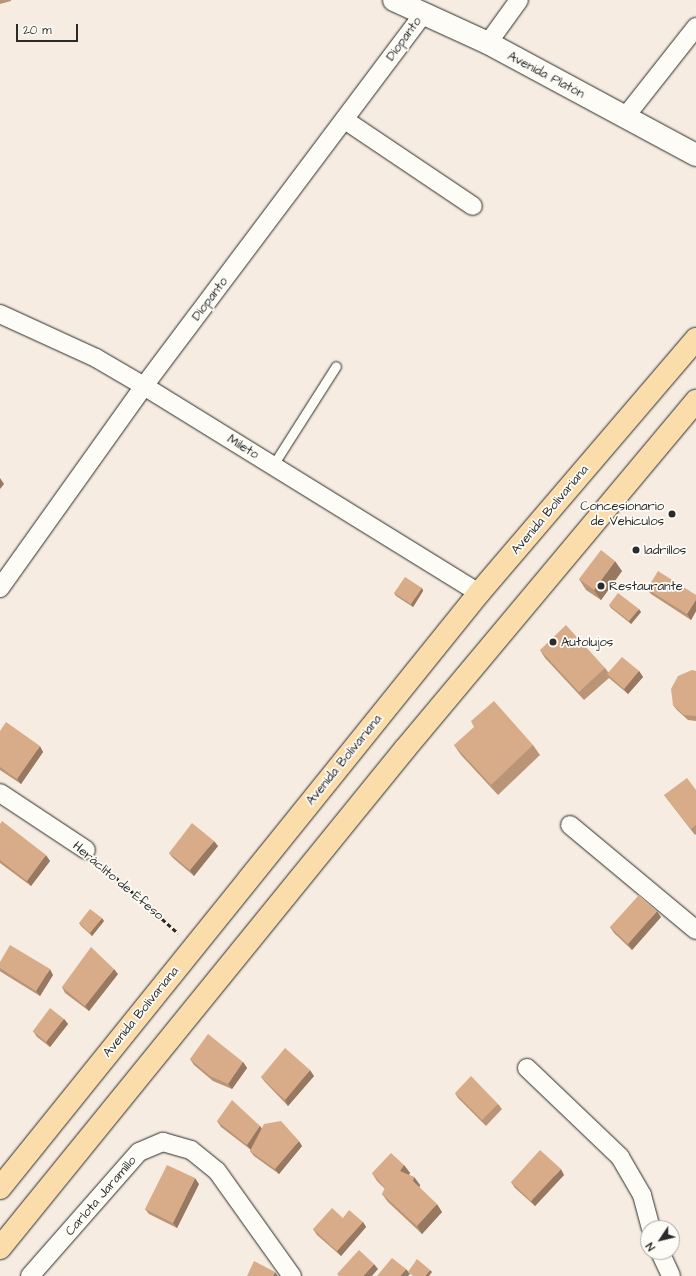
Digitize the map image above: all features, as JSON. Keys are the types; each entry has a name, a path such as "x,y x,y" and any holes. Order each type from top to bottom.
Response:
{"highway":[{"name":"Avenida Bolivariana","path":"0,1188 479,593 696,339"},
{"path":"0,1248 405,749 696,401"}],"street":[{"name":"Avenida Platón","path":"394,0 488,43 696,155"},
{"path":"488,43 519,0"},
{"name":"Diopanto","path":"0,588 144,386 424,13"},
{"path":"625,117 696,27"},
{"path":"345,120 473,206"},
{"name":"Mileto","path":"0,314 96,358 273,465 479,593"},
{"name":"Heráclito de Éfeso","path":"0,793 86,850"},
{"path":"570,825 696,930"},
{"path":"527,1068 620,1157 642,1195 649,1220"},
{"name":"Carlota Jaramillo","path":"30,1276 139,1152 163,1142 190,1150 217,1171 292,1276"},
{"path":"664,1260 671,1276"}],"lane":[{"path":"273,465 336,366"}],"path":[{"name":"Heráclito de Éfeso","path":"86,850 194,946"}],"building":[{"path":"601,550 615,561 594,590 579,579"},
{"path":"658,571 696,595 696,600 687,614 647,589"},
{"path":"405,577 422,588 411,604 394,593"},
{"path":"618,593 639,609 629,621 609,605"},
{"path":"566,625 605,668 579,692 540,650"},
{"path":"622,657 639,671 624,689 607,674"},
{"path":"692,670 696,671 696,716 684,715 673,705 671,689 678,676"},
{"path":"494,701 533,745 491,785 454,745 474,727 471,721"},
{"path":"6,722 40,746 17,779 0,767 0,731"},
{"path":"687,778 696,790 696,825 691,829 664,795"},
{"path":"2,821 46,855 27,881 0,860 0,824"},
{"path":"192,823 214,841 190,870 169,853"},
{"path":"639,895 657,911 628,944 610,927"},
{"path":"90,909 102,918 90,933 79,923"},
{"path":"10,945 50,969 36,991 0,968 0,962"},
{"path":"91,947 114,969 85,1006 62,987"},
{"path":"50,1008 64,1019 46,1042 33,1031"},
{"path":"208,1034 243,1062 228,1084 210,1076 190,1059"},
{"path":"285,1048 310,1070 285,1100 261,1077"},
{"path":"471,1076 498,1104 482,1120 455,1093"},
{"path":"232,1100 260,1126 247,1145 217,1121"},
{"path":"281,1121 299,1141 275,1169 250,1151 264,1124"},
{"path":"540,1150 561,1169 531,1201 511,1182"},
{"path":"391,1153 404,1165 400,1171 414,1177 413,1181 437,1204 417,1226 382,1194 385,1188 372,1173"},
{"path":"167,1165 195,1178 173,1223 145,1209"},
{"path":"332,1208 343,1218 349,1210 363,1222 337,1251 313,1229"},
{"path":"359,1250 374,1264 363,1276 339,1276 337,1274"},
{"path":"392,1258 406,1269 400,1276 377,1276"},
{"path":"417,1259 430,1270 425,1276 413,1276 408,1272"},
{"path":"254,1261 275,1272 273,1276 247,1276"}],"place":[{"name":"Concesionario de Vehículos","path":"672,514"},
{"name":"ladrillos","path":"636,550"},
{"name":"Restaurante","path":"601,586"},
{"name":"Autolujos","path":"553,642"}]}
